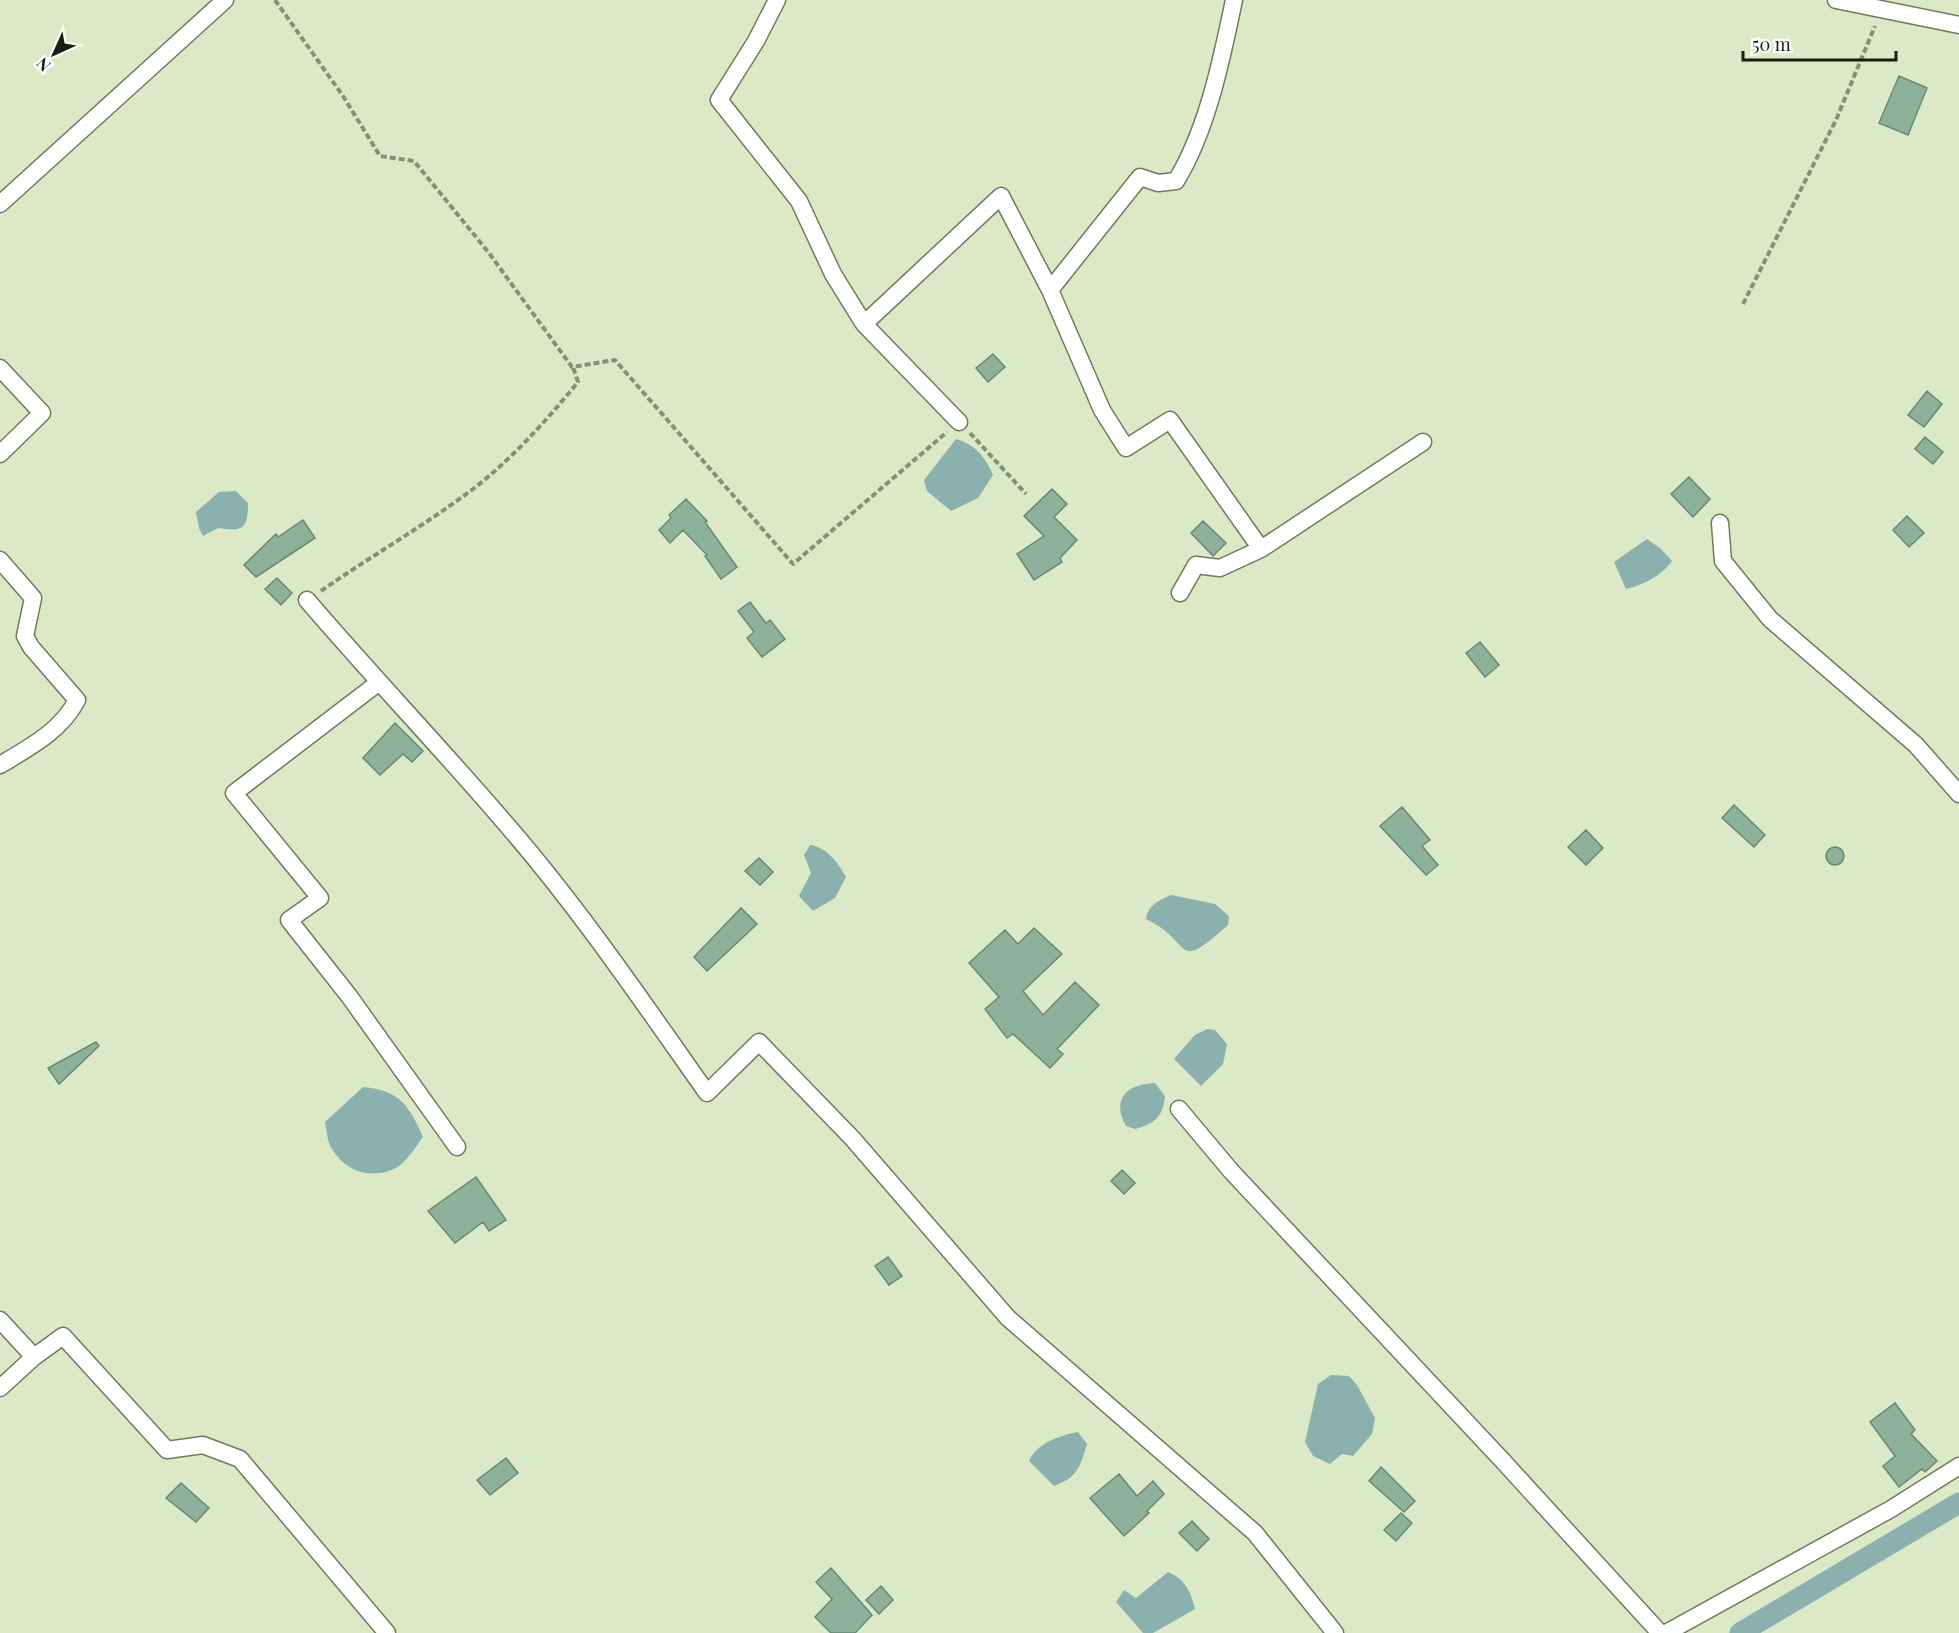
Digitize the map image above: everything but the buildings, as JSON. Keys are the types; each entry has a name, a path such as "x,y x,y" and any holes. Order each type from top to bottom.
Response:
{"street":[{"path":"0,204 225,0"},
{"path":"777,0 756,41 719,100 799,201 833,274 864,324 959,422"},
{"path":"1050,290 1140,177 1158,183 1176,181 1191,158 1210,96 1234,0"},
{"path":"1836,0 1959,25"},
{"path":"864,324 1001,196 1050,290 1102,410 1126,448 1170,420 1262,549"},
{"path":"0,368 42,413 0,454"},
{"path":"1180,593 1196,566 1220,568 1262,549 1423,442"},
{"path":"1720,523 1723,561 1770,619 1916,746 1959,794"},
{"path":"0,560 33,598 25,636 31,647 77,700 69,715 40,741 0,765"},
{"path":"307,600 378,683 507,824 607,952 707,1093 759,1042 852,1138 1008,1318 1255,1533 1335,1633"},
{"path":"378,683 234,793 320,898 290,920 356,1005 457,1147"},
{"path":"1179,1108 1231,1171 1518,1477 1660,1633"},
{"path":"0,1320 34,1357"},
{"path":"0,1388 34,1357 63,1336 167,1450 203,1445 240,1459 387,1633"},
{"path":"1666,1633 1891,1509 1959,1466"}],"path":[{"path":"274,0 343,96 380,156 414,161 489,253 572,367 578,381 528,439 474,488 307,600"},
{"path":"1743,304 1836,120 1882,9"},
{"path":"572,367 615,360 793,564 959,422 1026,494"}],"water":[{"path":"956,439 969,444 979,452 993,475 978,498 951,511 927,491 924,480"},
{"path":"236,491 248,503 245,523 238,529 218,528 203,536 196,512 219,492"},
{"path":"1647,539 1672,561 1651,579 1626,589 1614,562"},
{"path":"810,845 827,852 846,877 835,898 813,911 799,896 811,873 804,855"},
{"path":"1171,895 1215,904 1229,916 1228,925 1198,948 1190,951 1184,949 1161,928 1146,919 1152,906"},
{"path":"1207,1029 1215,1030 1227,1044 1223,1064 1201,1086 1174,1059 1195,1035"},
{"path":"1155,1083 1165,1096 1160,1114 1153,1122 1142,1127 1135,1129 1126,1126 1120,1108 1124,1095 1137,1086"},
{"path":"363,1087 386,1092 401,1101 413,1116 423,1137 403,1162 387,1172 368,1173 352,1168 338,1157 329,1143 325,1122"},
{"path":"1331,1375 1349,1376 1357,1385 1375,1418 1372,1434 1353,1456 1342,1454 1330,1464 1313,1456 1305,1442 1318,1384"},
{"path":"1078,1432 1087,1444 1080,1465 1073,1475 1054,1486 1029,1461 1037,1450 1049,1441"},
{"path":"1168,1572 1179,1578 1186,1587 1195,1609 1153,1633 1143,1633 1116,1602 1124,1590 1136,1598"}],"waterway":[{"path":"1740,1633 1959,1503"}]}
